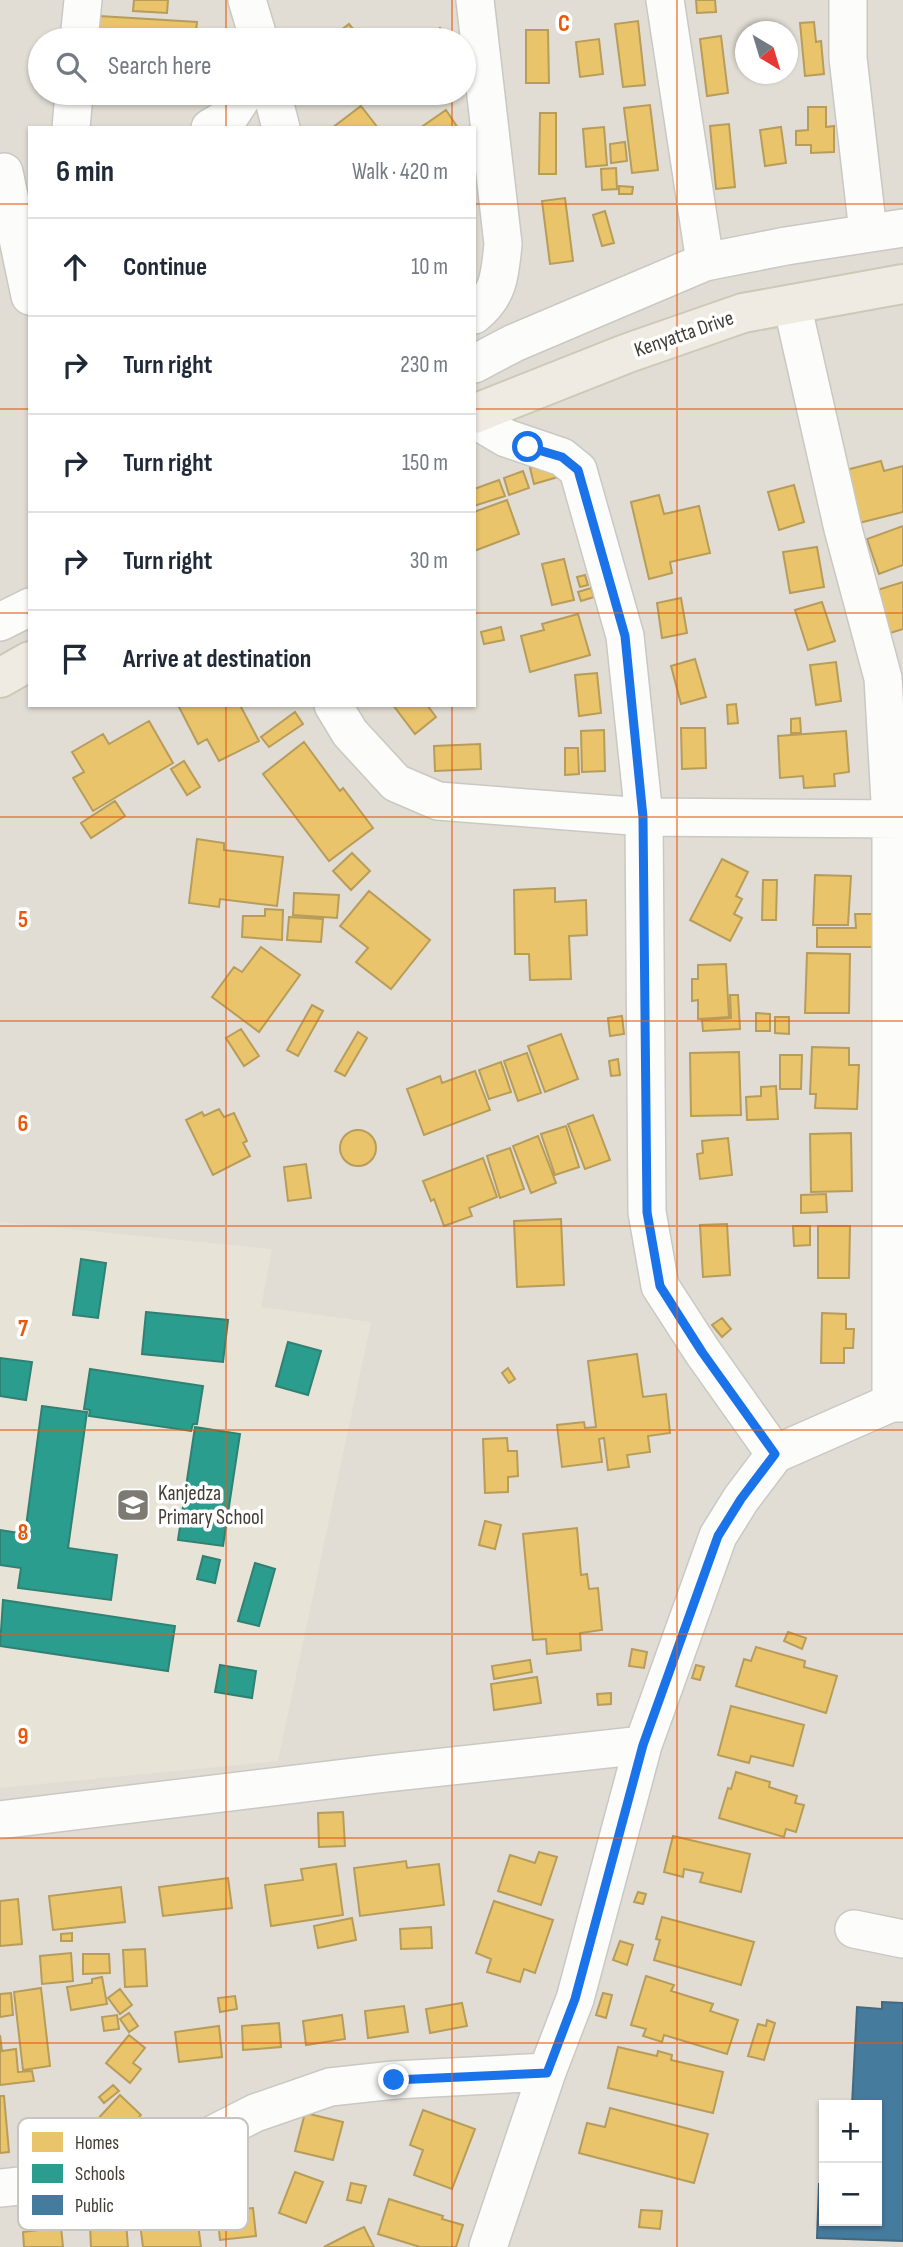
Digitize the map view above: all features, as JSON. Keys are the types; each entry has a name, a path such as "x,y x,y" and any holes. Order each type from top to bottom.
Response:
{"main road":[{"name":"Kenyatta Drive","path":"476,416 628,353 743,313 903,284"},
{"path":"0,678 28,662"}],"street":[{"path":"80,28 83,0"},
{"path":"247,0 255,28"},
{"path":"474,0 503,244 500,277 488,304 476,313"},
{"path":"665,0 705,262"},
{"path":"476,363 514,343 705,262 886,230 848,58 848,0"},
{"path":"71,126 73,105"},
{"path":"213,126 230,116 237,105"},
{"path":"275,105 280,126"},
{"path":"11,171 28,283"},
{"path":"488,2247 575,1999 643,1745 718,1536 741,1499 775,1454 897,1403 897,819 883,678 843,529 792,304"},
{"path":"476,418 506,438 562,457 578,470 625,636 643,817 647,1212 660,1286 702,1352 775,1454"},
{"path":"0,622 28,608"},
{"path":"334,707 350,733 396,783 439,802 643,817 897,819"},
{"path":"0,1820 643,1745"},
{"path":"854,1929 903,1939"},
{"path":"246,2118 330,2087 394,2080 547,2073"},
{"path":"0,2188 18,2186"}],"shaded area":[{"path":"0,0 903,0 903,2247 0,2247"},
{"path":"0,1222 272,1249 261,1307 371,1322 278,1761 0,1788"}],"building: Homes":[{"path":"134,0 168,0 167,13 133,11"},
{"path":"696,0 715,0 716,12 697,13"},
{"path":"99,16 197,22 196,28 98,28"},
{"path":"638,21 645,85 623,87 615,24"},
{"path":"814,22 816,42 821,41 824,74 805,76 800,23"},
{"path":"526,30 548,30 549,83 526,83"},
{"path":"721,36 728,93 707,96 700,39"},
{"path":"599,39 603,74 580,77 576,42"},
{"path":"650,105 658,170 632,173 624,108"},
{"path":"361,106 376,126 335,126"},
{"path":"808,107 826,107 826,127 834,126 834,152 811,153 811,145 796,145 796,131 808,130"},
{"path":"446,110 457,126 423,126"},
{"path":"540,113 556,113 556,174 539,174"},
{"path":"729,124 735,187 716,189 710,126"},
{"path":"604,127 607,165 586,167 583,129"},
{"path":"781,127 786,163 765,166 760,130"},
{"path":"625,142 627,161 611,163 610,144"},
{"path":"616,168 617,189 602,190 601,169"},
{"path":"619,186 633,187 632,194 619,194"},
{"path":"565,198 573,261 550,264 542,201"},
{"path":"605,211 614,243 602,246 593,215"},
{"path":"554,461 558,477 534,484 530,468"},
{"path":"881,461 884,471 903,466 903,512 859,523 846,470"},
{"path":"523,471 529,488 509,495 504,478"},
{"path":"499,480 505,496 476,505 476,488"},
{"path":"794,485 804,522 779,530 768,492"},
{"path":"659,495 664,514 699,506 710,553 670,562 672,573 649,579 631,502"},
{"path":"507,500 519,534 476,550 476,511"},
{"path":"903,526 903,565 879,574 867,539"},
{"path":"817,547 824,587 790,593 783,552"},
{"path":"564,559 574,600 552,605 542,564"},
{"path":"585,575 588,585 580,587 577,577"},
{"path":"903,582 903,629 884,635 871,592"},
{"path":"591,588 594,597 581,601 578,592"},
{"path":"681,598 687,633 662,638 657,603"},
{"path":"822,602 835,641 808,650 795,610"},
{"path":"578,614 590,655 530,672 521,636 544,630 542,624"},
{"path":"501,627 504,640 484,644 481,632"},
{"path":"695,659 706,697 681,704 671,666"},
{"path":"836,662 841,701 816,705 810,665"},
{"path":"597,673 601,713 579,716 575,675"},
{"path":"736,704 738,723 728,724 727,705"},
{"path":"179,707 241,707 259,741 219,761 207,739 198,744"},
{"path":"395,707 428,707 436,717 415,734"},
{"path":"295,712 303,724 269,747 261,737"},
{"path":"800,718 801,733 791,733 791,719"},
{"path":"149,721 173,763 93,811 73,778 84,772 72,752 103,734 109,744"},
{"path":"681,728 705,728 706,768 682,769"},
{"path":"604,730 605,771 582,772 581,731"},
{"path":"846,731 849,772 834,774 835,786 804,788 803,776 780,778 778,736"},
{"path":"304,742 340,791 343,788 373,828 329,861 263,774"},
{"path":"480,744 481,769 435,771 434,746"},
{"path":"565,748 578,748 579,774 565,775"},
{"path":"184,761 200,787 187,795 171,769"},
{"path":"115,801 125,816 91,838 81,823"},
{"path":"197,839 224,843 224,850 283,857 277,906 220,899 219,907 189,903"},
{"path":"352,853 370,871 351,890 333,871"},
{"path":"722,859 748,872 736,896 742,899 734,914 742,918 730,941 690,920"},
{"path":"815,875 851,876 848,925 813,925"},
{"path":"763,880 777,880 776,920 762,920"},
{"path":"555,888 555,902 586,900 587,935 569,936 571,979 530,980 529,954 515,954 514,890"},
{"path":"369,891 430,940 391,989 356,962 368,948 340,926"},
{"path":"294,893 339,895 337,918 293,915"},
{"path":"265,909 283,910 282,940 242,937 243,916 265,916"},
{"path":"855,914 873,914 873,947 817,947 817,928 856,928"},
{"path":"289,917 323,919 321,942 287,940"},
{"path":"261,947 300,975 259,1032 212,997 234,967 242,972"},
{"path":"807,953 850,954 849,1013 805,1013"},
{"path":"726,964 729,1017 698,1019 698,1000 692,1001 692,979 698,979 698,965"},
{"path":"730,995 738,995 740,1029 703,1031 702,1020 731,1018"},
{"path":"312,1005 323,1011 298,1056 287,1050"},
{"path":"756,1013 770,1014 770,1031 756,1031"},
{"path":"622,1016 624,1034 610,1036 608,1018"},
{"path":"775,1017 789,1017 789,1034 775,1033"},
{"path":"241,1029 259,1056 244,1066 226,1038"},
{"path":"358,1032 367,1038 345,1076 335,1071"},
{"path":"561,1034 578,1079 545,1092 528,1046"},
{"path":"812,1047 849,1048 849,1065 859,1065 857,1109 815,1108 816,1094 810,1094"},
{"path":"739,1052 741,1115 691,1116 690,1053"},
{"path":"527,1053 541,1093 518,1101 504,1061"},
{"path":"780,1055 802,1055 801,1089 780,1089"},
{"path":"618,1059 620,1075 611,1076 609,1061"},
{"path":"501,1062 511,1092 489,1099 479,1070"},
{"path":"475,1071 490,1110 424,1135 407,1089 440,1076 442,1083"},
{"path":"776,1086 778,1119 747,1120 746,1097 761,1096 761,1087"},
{"path":"219,1109 224,1117 234,1113 247,1141 243,1143 250,1156 213,1175 186,1120 202,1112 204,1116"},
{"path":"593,1115 610,1160 585,1169 568,1124"},
{"path":"566,1126 579,1167 555,1175 541,1134"},
{"path":"358,1130 371,1135 376,1148 371,1161 358,1166 345,1161 340,1148 345,1135"},
{"path":"851,1133 852,1191 811,1192 810,1134"},
{"path":"538,1136 556,1183 531,1193 513,1146"},
{"path":"728,1138 732,1175 700,1179 697,1154 703,1153 702,1141"},
{"path":"510,1148 524,1189 500,1198 487,1156"},
{"path":"483,1158 497,1197 469,1208 472,1216 444,1226 434,1199 431,1201 423,1181"},
{"path":"306,1164 311,1198 288,1201 284,1167"},
{"path":"826,1194 827,1212 801,1213 801,1195"},
{"path":"561,1219 564,1285 517,1287 514,1221"},
{"path":"727,1224 730,1275 703,1277 700,1225"},
{"path":"793,1226 810,1226 810,1245 794,1246"},
{"path":"818,1226 850,1226 849,1278 818,1278"},
{"path":"822,1313 846,1314 846,1329 854,1329 853,1348 844,1348 844,1363 821,1363"},
{"path":"722,1318 731,1329 722,1337 712,1325"},
{"path":"637,1354 643,1397 666,1394 670,1433 648,1436 650,1452 627,1455 629,1467 608,1470 604,1438 599,1439 602,1462 562,1467 557,1425 584,1422 585,1428 596,1427 588,1361"},
{"path":"508,1368 515,1379 509,1383 502,1373"},
{"path":"507,1438 508,1451 517,1451 518,1476 508,1477 508,1492 485,1493 483,1439"},
{"path":"485,1521 501,1525 495,1549 479,1545"},
{"path":"577,1528 581,1575 587,1574 589,1589 598,1588 602,1630 580,1633 581,1650 547,1654 546,1639 533,1640 523,1534"},
{"path":"788,1632 806,1638 802,1649 784,1641"},
{"path":"756,1647 805,1661 804,1667 837,1676 826,1713 736,1686 744,1659 751,1661"},
{"path":"632,1649 647,1652 644,1668 629,1666"},
{"path":"530,1660 532,1672 494,1679 492,1666"},
{"path":"696,1665 704,1667 700,1680 692,1678"},
{"path":"537,1677 541,1703 494,1710 491,1684"},
{"path":"611,1693 611,1704 598,1705 597,1694"},
{"path":"731,1706 804,1725 793,1766 751,1756 749,1763 718,1755"},
{"path":"736,1772 770,1782 769,1787 797,1796 795,1803 804,1805 796,1832 786,1829 784,1837 719,1818"},
{"path":"343,1812 345,1846 319,1847 318,1813"},
{"path":"673,1836 750,1854 741,1892 700,1882 703,1873 684,1869 683,1877 664,1872"},
{"path":"539,1852 557,1857 541,1905 498,1891 510,1855 535,1863"},
{"path":"406,1861 407,1868 439,1864 444,1905 360,1916 354,1868"},
{"path":"336,1864 343,1915 271,1926 265,1885 303,1880 301,1869"},
{"path":"228,1878 232,1908 163,1916 159,1887"},
{"path":"121,1887 125,1922 53,1930 49,1896"},
{"path":"638,1892 646,1894 643,1904 634,1902"},
{"path":"18,1899 22,1944 0,1946 0,1901"},
{"path":"494,1901 553,1920 535,1973 524,1969 520,1982 487,1972 491,1959 476,1953"},
{"path":"662,1917 754,1942 741,1985 654,1960 660,1940 656,1939"},
{"path":"352,1918 356,1940 318,1948 314,1926"},
{"path":"431,1927 432,1948 401,1949 400,1929"},
{"path":"72,1933 72,1941 61,1941 61,1934"},
{"path":"620,1941 633,1945 627,1965 613,1960"},
{"path":"145,1949 147,1986 125,1987 123,1950"},
{"path":"71,1953 73,1981 42,1984 40,1956"},
{"path":"83,1954 109,1954 110,1973 83,1974"},
{"path":"646,1976 674,1985 671,1991 713,2004 710,2011 738,2020 727,2054 664,2035 662,2042 643,2036 646,2029 631,2025"},
{"path":"102,1977 107,2004 71,2010 67,1987 92,1983 92,1979"},
{"path":"41,1988 50,2066 23,2070 14,1992"},
{"path":"120,1989 132,2005 120,2014 108,1998"},
{"path":"11,1993 13,2015 0,2017 0,1994"},
{"path":"603,1993 612,1995 606,2018 596,2015"},
{"path":"235,1996 237,2009 220,2012 218,1998"},
{"path":"462,2003 467,2026 430,2033 426,2009"},
{"path":"404,2006 408,2032 368,2038 365,2011"},
{"path":"129,2013 138,2026 129,2032 120,2019"},
{"path":"117,2015 119,2029 104,2031 102,2017"},
{"path":"342,2015 345,2039 306,2045 303,2021"},
{"path":"767,2020 775,2023 764,2060 748,2056 758,2024 766,2026"},
{"path":"279,2023 281,2047 243,2050 242,2026"},
{"path":"219,2026 222,2057 179,2062 175,2032"},
{"path":"0,2035 2,2051 16,2049 18,2072 32,2071 34,2081 0,2085"},
{"path":"129,2035 145,2048 133,2063 141,2069 130,2083 106,2063"},
{"path":"618,2047 657,2056 658,2051 672,2055 671,2060 723,2072 713,2113 608,2088"},
{"path":"113,2085 119,2091 104,2103 99,2097"},
{"path":"120,2095 141,2115 138,2118 99,2118"},
{"path":"0,2096 4,2096 9,2152 0,2153"},
{"path":"610,2108 708,2134 694,2183 579,2153 587,2123 605,2127"},
{"path":"423,2110 475,2129 452,2189 414,2175 423,2150 410,2145"},
{"path":"305,2113 343,2122 333,2160 295,2151"},
{"path":"295,2172 323,2182 306,2223 279,2213"},
{"path":"351,2183 366,2186 361,2203 347,2200"},
{"path":"389,2199 463,2225 456,2247 420,2247 378,2234"},
{"path":"248,2208 253,2208 256,2236 220,2240 219,2230 248,2230"},
{"path":"641,2210 662,2211 660,2229 639,2227"},
{"path":"364,2227 374,2247 324,2247 353,2232"},
{"path":"61,2230 63,2247 24,2247 23,2232"},
{"path":"90,2230 127,2230 128,2247 91,2247"},
{"path":"141,2230 199,2230 201,2247 143,2247"}],"building: Schools":[{"path":"81,1259 106,1263 98,1318 73,1315"},
{"path":"146,1312 228,1320 223,1362 142,1354"},
{"path":"288,1342 321,1351 308,1395 276,1386"},
{"path":"0,1358 32,1362 26,1400 0,1396"},
{"path":"90,1369 203,1386 197,1424 193,1424 191,1431 89,1416 90,1410 84,1409"},
{"path":"42,1406 87,1412 68,1548 117,1555 111,1600 18,1588 21,1568 0,1565 0,1530 25,1534"},
{"path":"195,1427 240,1434 223,1546 178,1540"},
{"path":"203,1556 220,1560 215,1583 197,1579"},
{"path":"255,1563 275,1569 259,1626 238,1621"},
{"path":"3,1600 175,1626 168,1671 0,1646"},
{"path":"220,1665 256,1671 252,1698 215,1692"}],"building: Public":[{"path":"882,2002 903,2003 903,2241 817,2238 819,2184 819,2226 882,2226 882,2100 852,2100 857,2007 882,2009"}],"place":[{"name":"Kanjedza Primary School","path":"133,1505"}],"route":[{"path":"394,2080 547,2073 575,1999 643,1745 718,1536 741,1499 775,1454 702,1352 660,1286 647,1212 643,817 625,636 578,470 562,457 528,447"}]}
